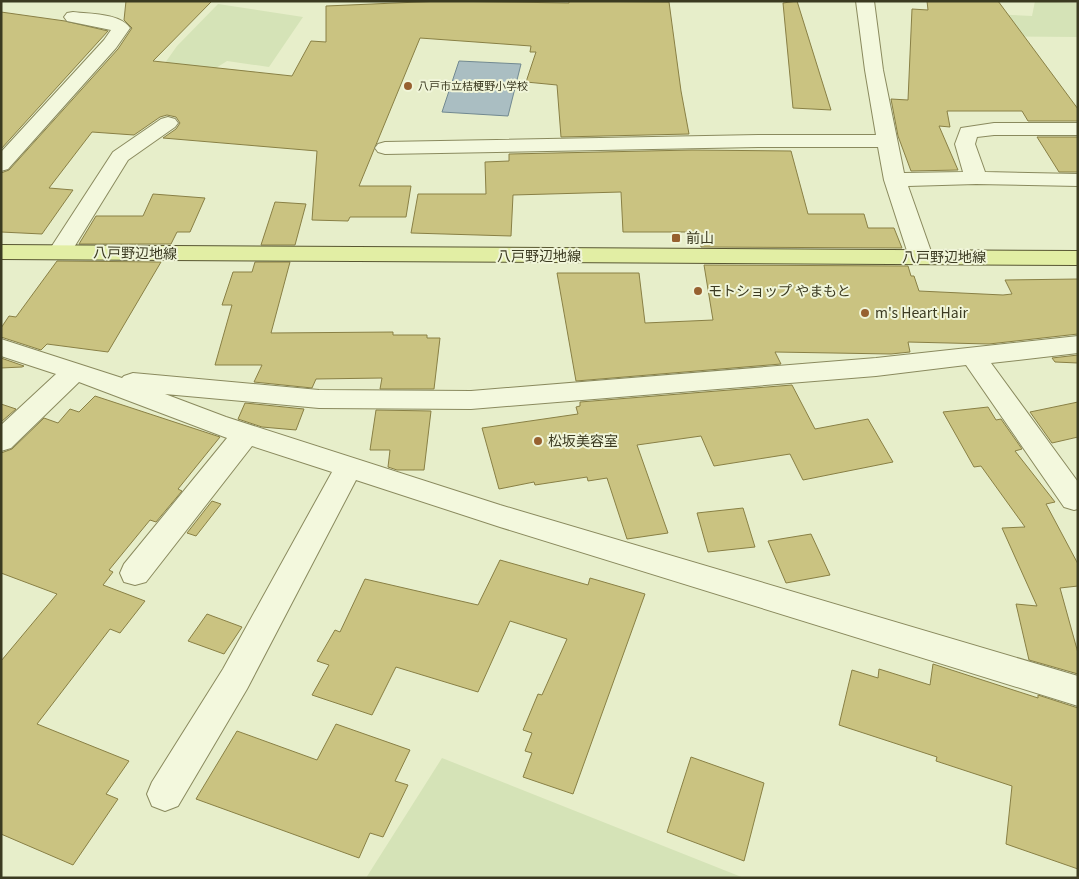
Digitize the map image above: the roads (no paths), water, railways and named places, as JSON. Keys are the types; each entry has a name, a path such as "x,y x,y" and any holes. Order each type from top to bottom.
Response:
{"main road":[{"name":"八戸野辺地線","path":"1,252 1078,258"}],"street":[{"path":"865,1 874,70 895,180 921,257"},
{"path":"1,165 110,44 121,28 111,23 73,16"},
{"path":"60,252 120,156 168,123"},
{"path":"976,178 964,144 968,132 994,129 1078,129"},
{"path":"385,148 758,141 888,141"},
{"path":"895,180 976,178 1078,180"},
{"path":"1,441 87,375 319,399 471,400 876,367 1078,344"},
{"path":"1,347 87,375 246,434 348,468 1078,691"},
{"path":"973,357 1074,499"},
{"path":"135,574 246,434"},
{"path":"165,794 235,679 348,468"}],"place":[{"name":"八戸市立桔梗野小学校","path":"408,86"},
{"name":"前山","path":"676,238"},
{"name":"モトショップ やまもと","path":"698,291"},
{"name":"m's Heart Hair","path":"865,313"},
{"name":"松坂美容室","path":"538,441"}]}
